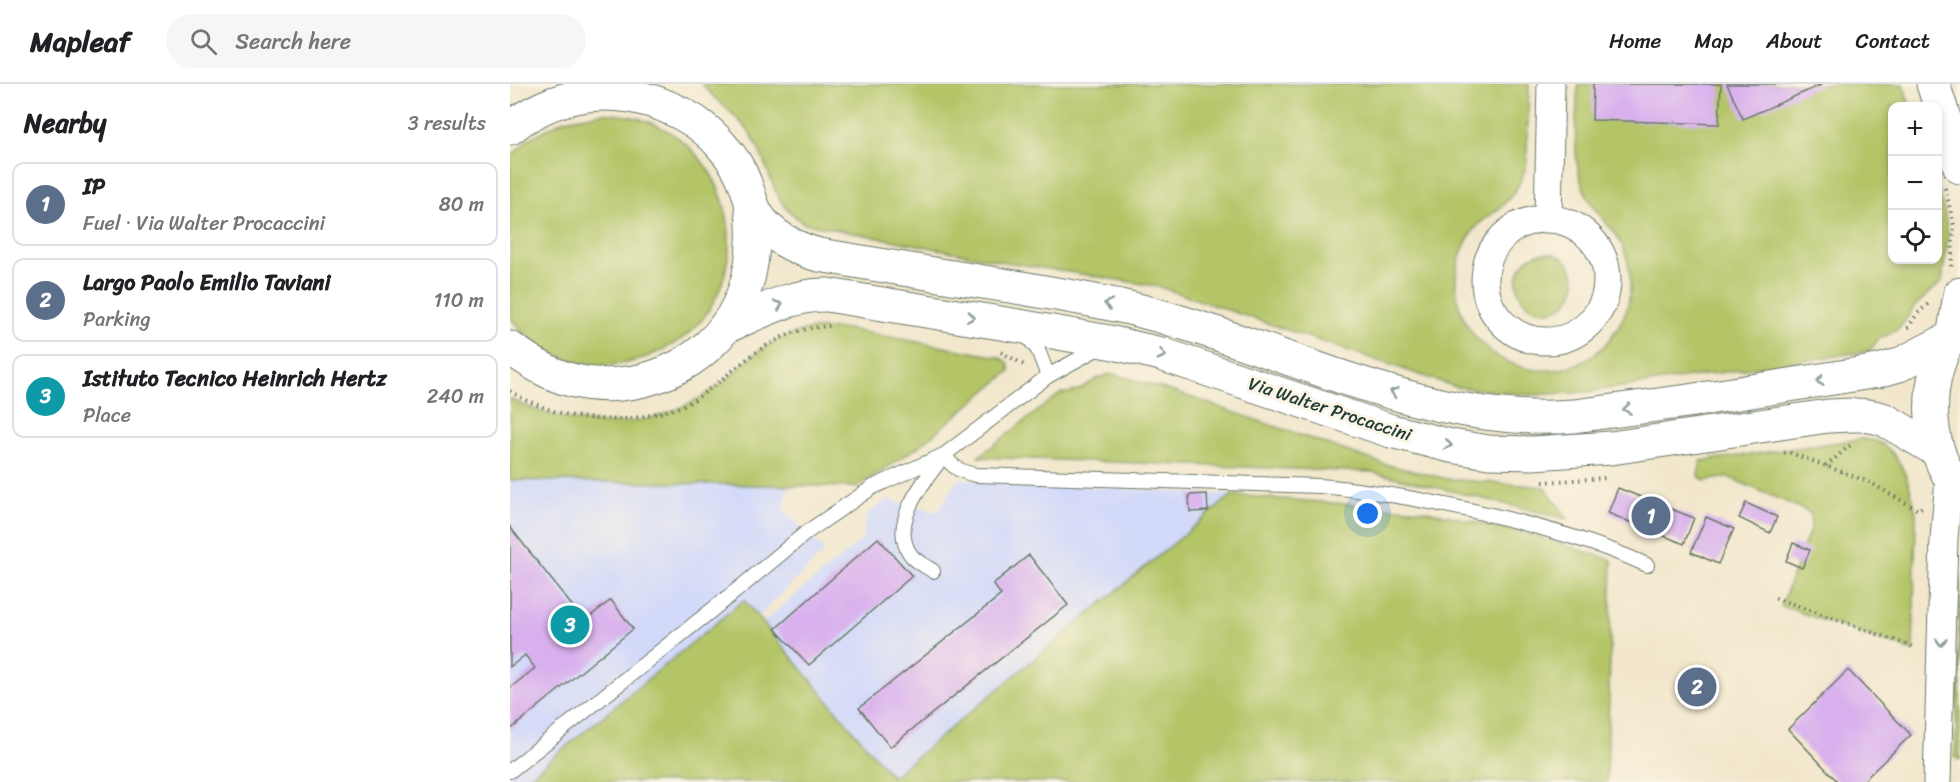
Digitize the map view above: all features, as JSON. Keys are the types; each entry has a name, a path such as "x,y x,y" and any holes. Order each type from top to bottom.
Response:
{"street":[{"path":"680,84 712,134"},
{"path":"1548,218 1551,84"},
{"path":"1933,84 1951,173"},
{"name":"Via Walter Procaccini","path":"510,128 541,107 585,88 620,91 660,100 686,114 712,134 739,170 757,214 769,228 795,246 809,252 1069,296 1143,311 1418,400 1478,413 1536,418 1565,416 1826,380 1888,369 1954,332"},
{"name":"Via Walter Procaccini","path":"510,348 547,372 571,380 594,384 620,385 644,381 692,359 725,327 738,306 752,262 755,239 751,202"},
{"path":"1548,218 1568,223 1585,233 1599,248 1606,267 1607,287 1601,307 1590,324 1573,336 1554,342 1534,341 1515,334 1499,321 1489,303 1484,284 1487,263 1496,245 1510,230 1528,221 1548,218"},
{"path":"1937,782 1944,539 1949,474 1932,421 1932,391 1937,368 1954,332 1956,282"},
{"name":"Via Walter Procaccini","path":"725,327 784,302 814,295 827,295 1019,326 1109,342 1196,365 1391,430 1451,446 1489,452 1533,453 1611,448 1828,416 1870,415 1885,420 1949,474"}],"lane":[{"path":"1019,326 1038,350 1048,376"},
{"path":"510,771 813,527 873,487 944,455 1048,376 1109,342"},
{"path":"944,455 958,470 976,475 1320,486 1393,494 1464,508 1564,533 1619,552 1647,565"},
{"path":"933,571 909,553 904,527 914,497 944,455"}],"path":[{"path":"1951,173 1956,282"},
{"path":"510,391 528,402 570,416 606,420 636,418 667,411 691,402 722,380 749,356 781,336 815,326 838,326"},
{"path":"997,351 1028,367"},
{"path":"1827,466 1848,447 1859,442"},
{"path":"1775,598 1914,647"}],"shaded area":[{"path":"958,479 1232,495 892,777 763,622 862,540 867,515 887,499 937,512"},
{"path":"510,480 789,485 784,510 825,551 758,617 744,600 523,782 510,782"}],"green space":[{"path":"702,84 1529,84 1525,170 1514,192 1479,224 1469,237 1459,261 1456,286 1462,314 1476,337 1496,355 1519,366 1545,370 1570,367 1594,354 1618,327 1627,309 1629,296 1630,276 1624,249 1589,200 1579,175 1576,136 1578,84 1903,84 1909,102 1888,102 1888,264 1942,264 1942,204 1948,234 1942,282 1915,306 1899,329 1879,339 1869,351 1587,392 1531,395 1456,387 1157,286 1005,262 803,223 782,203 751,135 740,121"},
{"path":"604,113 644,120 673,134 696,154 713,179 724,206 729,236 727,266 717,295 700,322 688,334 666,348 635,361 598,365 580,363 546,351 526,335 510,316 510,158 528,139 564,120"},
{"path":"1546,253 1562,258 1570,266 1575,282 1570,298 1562,306 1546,311 1530,306 1522,298 1517,282 1522,266 1530,258"},
{"path":"813,329 847,329 998,357 1008,362 1010,371 918,447 857,487 510,480 510,398 539,411 579,421 622,423 642,420 663,415 702,397 768,345 798,332"},
{"path":"1113,374 1178,393 1384,464 1447,479 1545,487 1568,519 1372,472 978,457 1061,393 1081,389 1099,378"},
{"path":"1862,439 1876,441 1893,454 1905,473 1912,494 1916,515 1913,651 1781,606 1811,527 1809,512 1728,477 1704,481 1698,475 1701,461"},
{"path":"1232,495 1423,510 1533,535 1612,560 1607,782 523,782 744,600 892,777"},
{"path":"1960,574 1960,760 1959,760 1955,757"}],"building":[{"path":"1593,84 1721,84 1719,124 1592,120"},
{"path":"1727,84 1823,84 1743,119"},
{"path":"1618,488 1694,518 1684,544 1608,513"},
{"path":"1207,494 1208,511 1190,512 1189,495"},
{"path":"1746,503 1777,517 1770,533 1739,518"},
{"path":"1706,517 1734,529 1718,564 1691,552"},
{"path":"510,527 584,621 611,600 633,629 510,730 510,688 535,668 525,655 510,667"},
{"path":"878,538 912,576 809,665 775,629"},
{"path":"1793,543 1810,550 1802,568 1786,561"},
{"path":"1029,555 1068,605 890,747 859,708 1001,595 993,584"},
{"path":"1848,670 1911,735 1862,782 1838,782 1788,729"}],"place":[{"name":"IP","path":"1651,516"},
{"name":"Istituto Tecnico Heinrich Hertz","path":"570,625"},
{"name":"Largo Paolo Emilio Taviani","path":"1697,687"}]}
